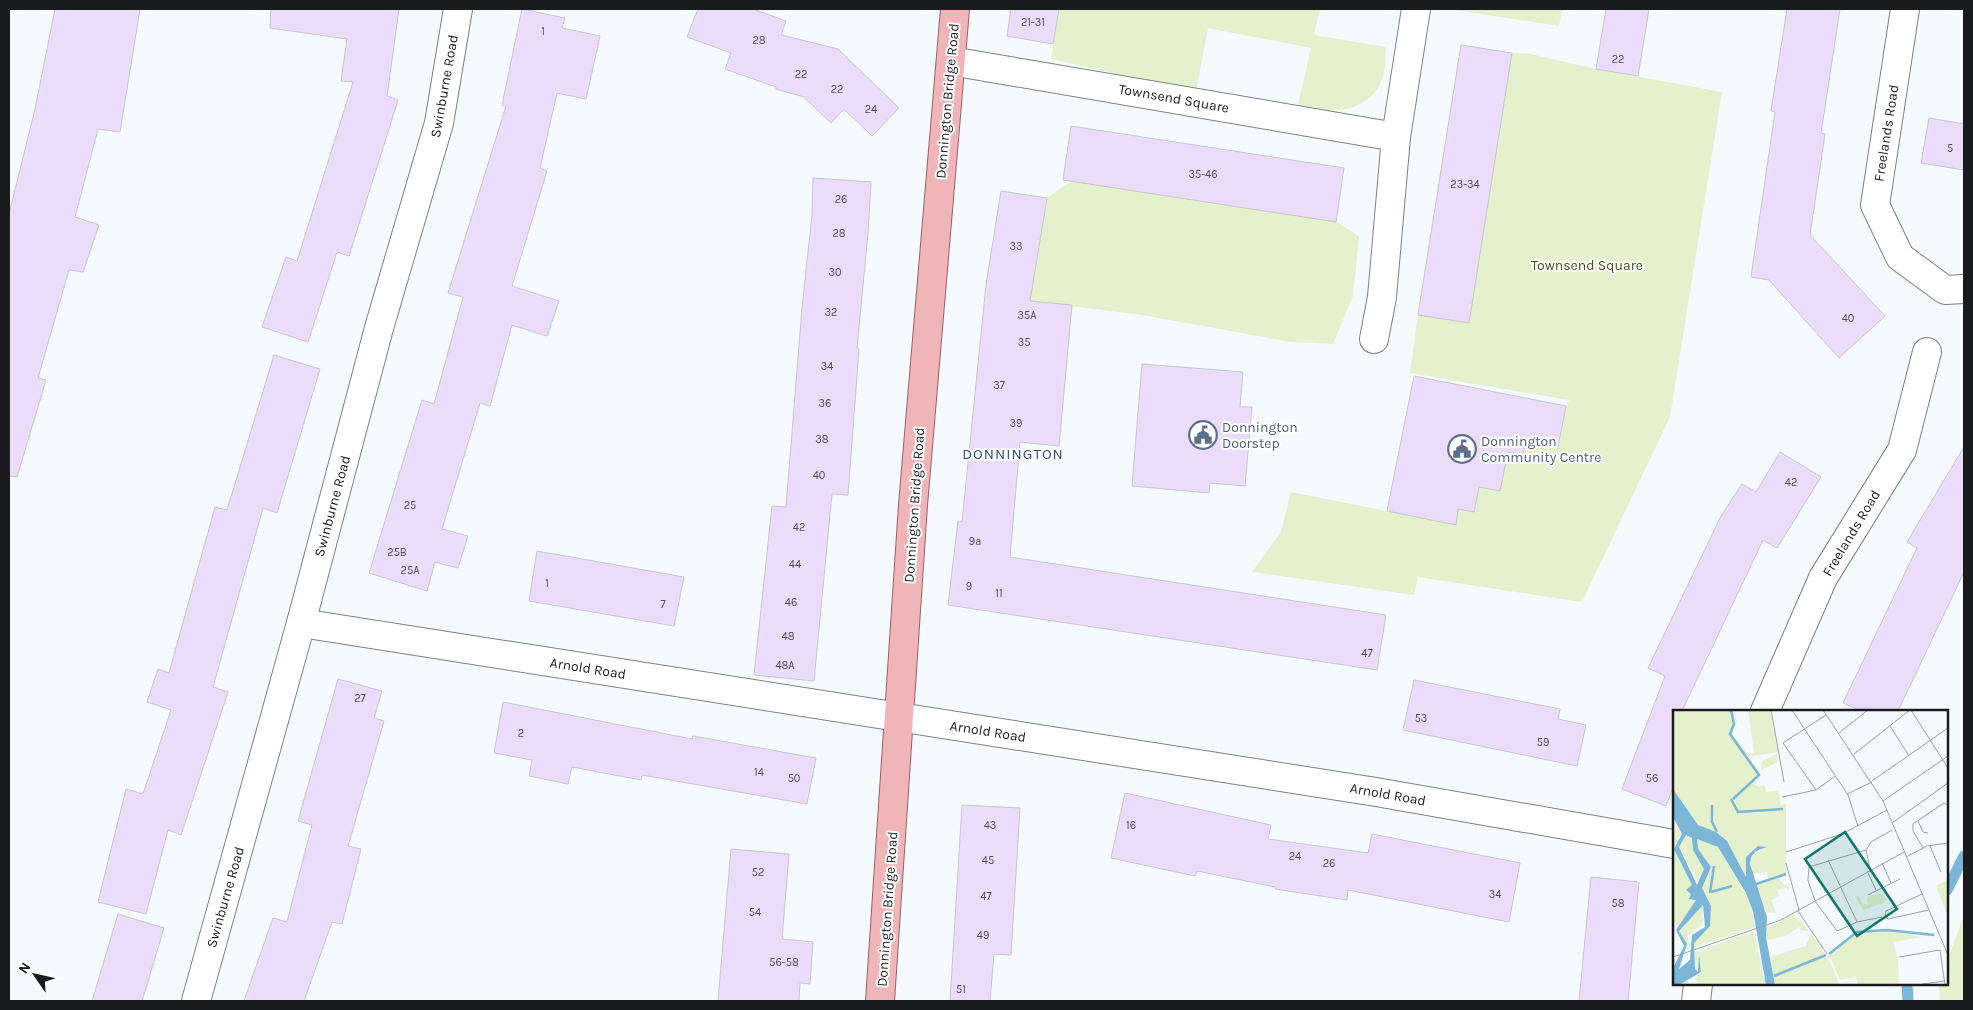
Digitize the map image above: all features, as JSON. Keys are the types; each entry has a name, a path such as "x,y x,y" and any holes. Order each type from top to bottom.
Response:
{"main road":[{"name":"Donnington Bridge Road","path":"880,1001 913,505 954,9"}],"street":[{"name":"Swinburne Road","path":"196,1001 301,623 379,328 439,123 458,9"},
{"path":"1374,338 1382,297 1396,136 1416,9"},
{"name":"Freelands Road","path":"1905,9 1875,205 1900,257 1955,289"},
{"name":"Townsend Square","path":"951,61 1396,136"},
{"name":"Freelands Road","path":"1765,710 1823,578 1902,450 1927,352"},
{"name":"Arnold Road","path":"301,623 1376,792 1673,844"},
{"path":"1696,1001 1698,985"}],"green space":[{"path":"1059,9 1320,9 1314,35 1386,47 1384,72 1376,91 1358,105 1335,111 1297,110 1311,48 1208,28 1196,92 1051,59"},
{"path":"1449,9 1562,9 1559,26"},
{"name":"Townsend Square","path":"1512,53 1526,53 1596,69 1722,92 1670,417 1582,602 1418,577 1414,595 1252,572 1281,532 1291,492 1456,525 1458,509 1479,487 1500,491 1508,452 1523,454 1526,440 1559,446 1569,400 1410,373 1418,315 1469,323"},
{"path":"1071,181 1336,222 1359,236 1353,296 1333,344 1291,342 1142,315 1030,301 1047,198"},
{"path":"1964,916 1964,1001 1940,1001 1939,985 1948,985 1948,958"}],"building":[{"path":"55,9 140,9 120,132 98,129 75,217 99,225 83,272 69,270 38,378 46,380 17,477 9,476 9,214 35,109"},
{"path":"271,9 399,9 387,96 398,100 349,256 337,252 308,342 262,327 286,257 297,261 353,82 341,81 347,39 270,28"},
{"path":"522,9 565,18 562,28 600,36 586,99 557,93 540,168 547,171 512,286 559,301 547,336 512,325 490,406 480,403 442,529 468,536 458,568 435,562 427,591 369,573 422,400 434,404 463,297 448,293 506,106 502,105"},
{"path":"698,9 753,9 786,21 781,35 838,49 899,108 872,136 844,109 831,123 804,97 776,89 776,87 725,69 731,53 687,37"},
{"path":"1011,9 1059,9 1053,44 1007,36"},
{"path":"1606,9 1649,9 1638,76 1596,69"},
{"path":"1787,9 1840,9 1821,133 1825,134 1810,235 1885,316 1839,358 1769,280 1751,277 1775,112 1771,111"},
{"path":"1461,45 1512,53 1469,323 1418,315"},
{"path":"1929,118 1964,124 1964,170 1921,163"},
{"path":"1071,126 1344,168 1336,222 1063,180"},
{"path":"813,178 871,182 857,348 859,349 848,495 832,494 814,681 754,675 772,506 786,507 802,308 812,215"},
{"path":"1001,191 1047,198 1030,301 1072,305 1059,446 1020,442 1010,557 1386,615 1377,670 948,605 958,521 962,522 986,285"},
{"path":"274,355 320,369 277,513 263,508 213,687 228,692 181,835 168,830 146,914 98,902 126,789 143,794 171,710 147,702 158,669 169,673 215,507 227,510"},
{"path":"1142,364 1243,372 1240,407 1252,407 1245,486 1210,483 1209,493 1132,486"},
{"name":"Donnington Community Centre","path":"1414,376 1566,406 1558,447 1526,440 1523,455 1508,452 1500,491 1479,487 1474,512 1458,509 1456,525 1387,511"},
{"path":"1964,447 1964,572 1898,710 1859,710 1843,703 1917,548 1907,542"},
{"path":"1780,452 1821,477 1777,548 1763,540 1682,710 1673,710 1673,788 1666,806 1622,789 1665,676 1648,668 1721,516 1742,484 1756,492"},
{"path":"537,551 684,577 674,626 529,601"},
{"path":"338,679 382,691 374,718 384,721 348,846 361,849 342,924 332,922 304,1001 244,1001 273,918 287,922 312,825 298,821"},
{"path":"1414,680 1560,709 1558,719 1586,725 1577,766 1403,730"},
{"path":"503,702 692,739 693,736 816,758 807,804 642,775 641,780 572,767 568,784 529,776 532,760 494,753"},
{"path":"1125,793 1271,825 1268,839 1368,853 1372,834 1520,863 1509,922 1348,890 1347,900 1275,889 1275,887 1197,871 1195,876 1111,858"},
{"path":"962,805 1020,808 1011,955 994,954 990,1001 950,1001"},
{"path":"731,849 789,854 782,939 813,942 810,984 800,983 799,1001 718,1001"},
{"path":"1591,877 1639,882 1628,1001 1579,1001"},
{"path":"118,914 164,928 142,1001 92,1001"}],"waterway":[{"path":"1948,888 1964,856"},
{"path":"1907,985 1908,1001"}],"place":[{"name":"Donnington Doorstep","path":"1203,435"},
{"name":"Donnington Community Centre","path":"1462,449"}],"district":[{"name":"DONNINGTON","path":"1013,454"}]}
